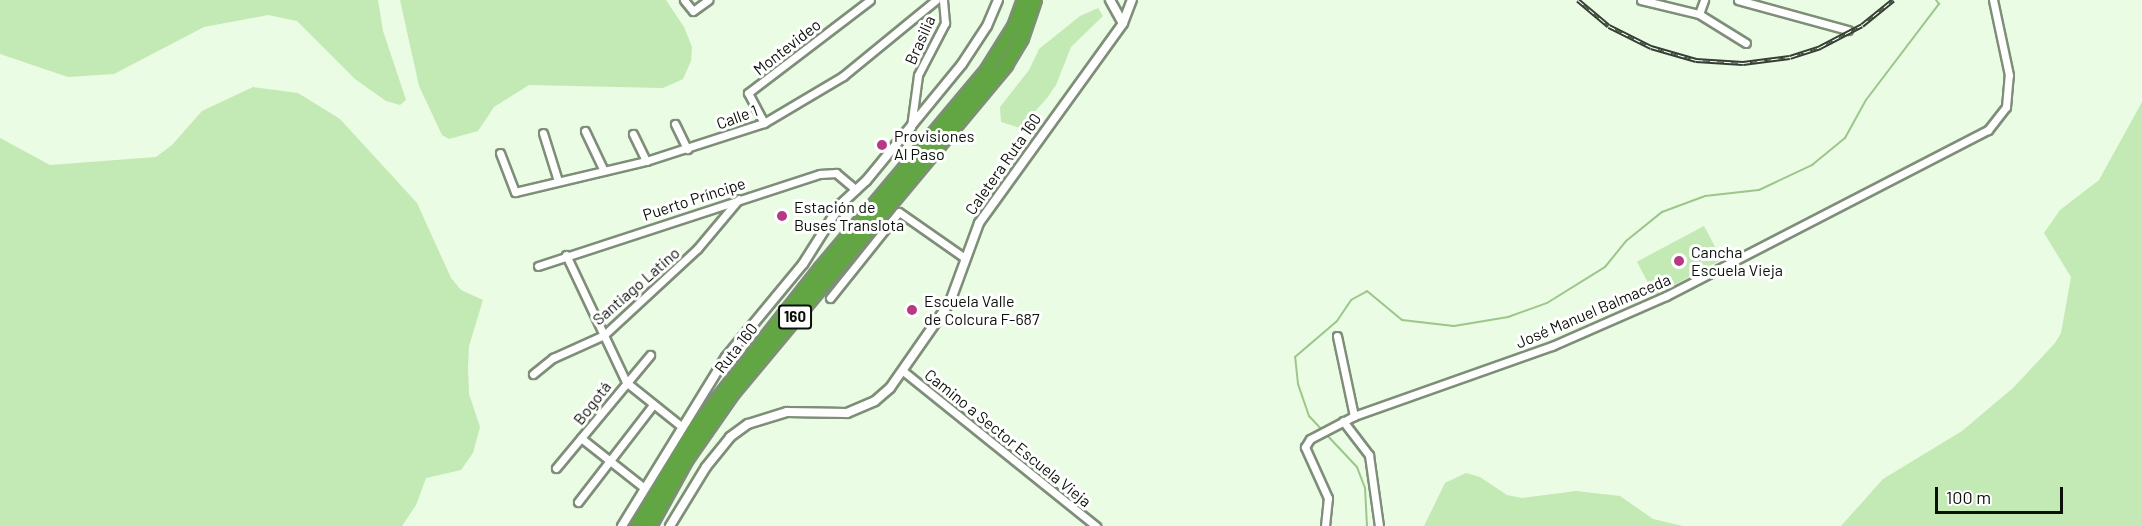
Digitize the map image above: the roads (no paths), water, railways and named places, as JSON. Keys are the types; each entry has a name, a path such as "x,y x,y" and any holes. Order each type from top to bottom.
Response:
{"highway":[{"name":"Ruta 160","path":"637,526 695,428 821,268 987,70 1027,4"},
{"name":"Ruta 160","path":"650,526 704,432 769,348 1006,65 1027,4"}],"street":[{"path":"684,0 693,11 708,0"},
{"name":"Montevideo","path":"764,123 748,93 870,0"},
{"name":"Calle 1","path":"500,153 515,192 646,161 764,123 843,76 936,0"},
{"name":"Brasilia","path":"911,127 918,75 945,23 943,0"},
{"path":"622,526 643,487 726,357 803,264 828,222 911,127 971,52 998,0"},
{"path":"1110,0 1123,23"},
{"name":"Caletera Ruta 160","path":"670,526 706,467 738,430 778,413 827,415 856,410 883,395 903,371 950,302 982,218 1123,23 1132,0"},
{"path":"1641,0 1699,14 1746,43"},
{"path":"1699,14 1704,0"},
{"path":"1738,0 1848,30"},
{"name":"José Manuel Balmaceda","path":"1325,526 1328,498 1305,447 1310,439 1354,416 1552,346 1666,296 1988,130 2006,107 2009,75 1993,0"},
{"path":"675,124 687,149"},
{"path":"585,131 604,171"},
{"path":"543,133 558,181"},
{"path":"633,134 646,161"},
{"name":"Puerto Príncipe","path":"538,266 741,197 831,172 844,178 856,190"},
{"name":"Santiago Latino","path":"533,374 553,358 604,335 698,249 741,197"},
{"path":"830,298 899,212 965,258"},
{"path":"566,255 626,382 681,426"},
{"path":"1336,336 1354,416"},
{"name":"Bogotá","path":"556,468 650,354"},
{"name":"Camino a Sector Escuela Vieja","path":"903,371 1096,526"},
{"path":"578,502 653,405"},
{"path":"1343,421 1369,455 1378,526"},
{"path":"581,438 643,487"}],"waterway":[{"path":"1367,526 1365,488 1357,467 1309,416 1298,384 1295,357 1337,321 1351,300 1367,291 1402,320 1454,326 1508,317 1547,303 1605,267 1626,241 1662,212 1705,196 1759,190 1812,165 1845,138 1866,100 1939,4 1936,0"}],"railway":[{"path":"1578,0 1609,26 1651,47 1696,60 1743,63 1790,57 1820,47 1862,25 1893,0"}],"place":[{"name":"Provisiones Al Paso","path":"882,145"},
{"name":"Estación de Buses Translota","path":"782,216"},
{"name":"Cancha Escuela Vieja","path":"1679,261"},
{"name":"Escuela Valle de Colcura F-687","path":"912,310"}]}
